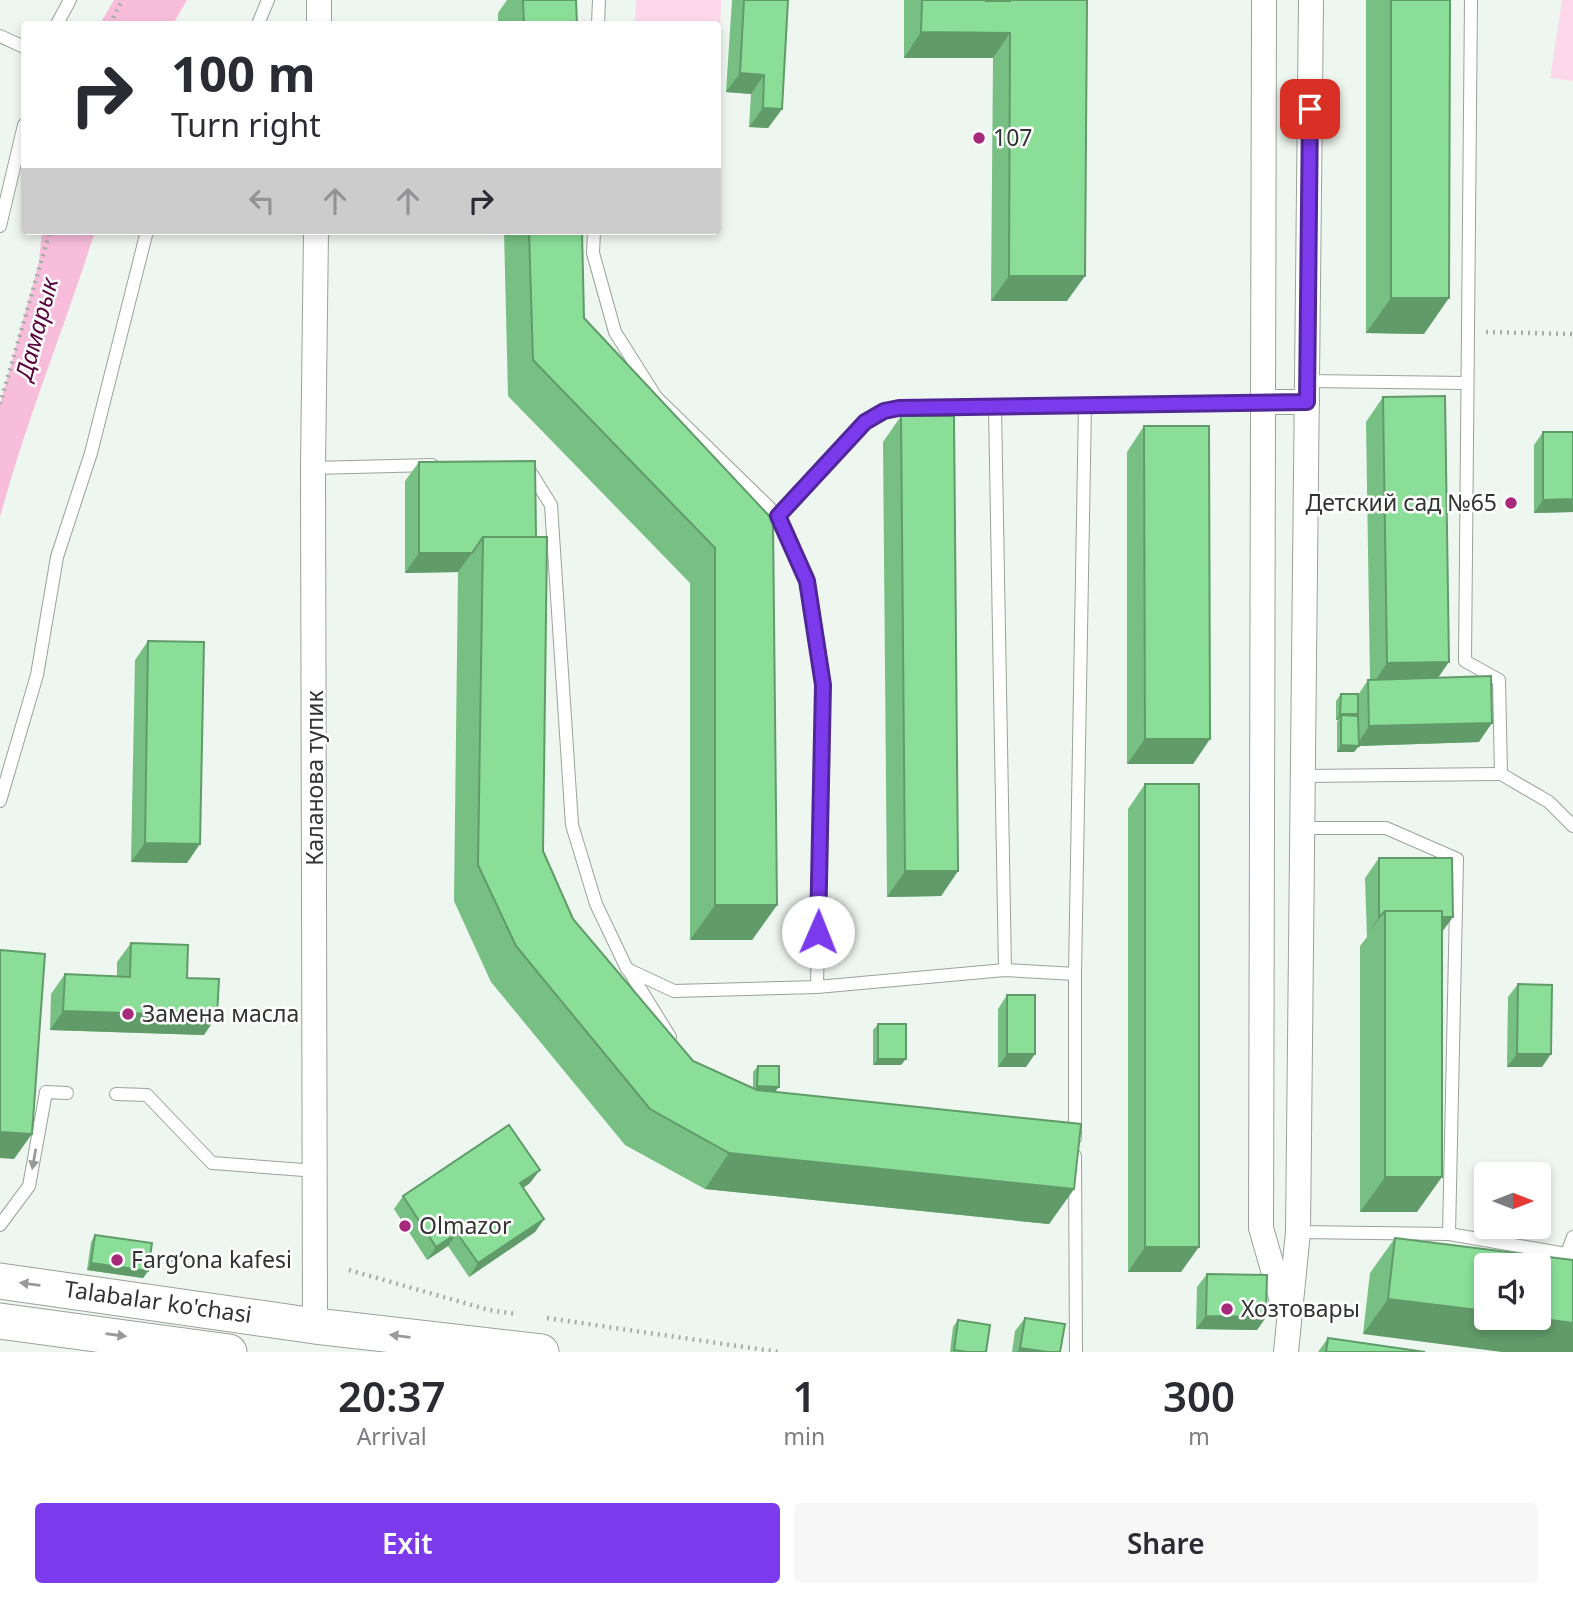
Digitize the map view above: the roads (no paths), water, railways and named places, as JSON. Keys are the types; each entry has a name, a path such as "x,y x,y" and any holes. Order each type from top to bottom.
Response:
{"main road":[{"name":"Talabalar ko'chasi","path":"0,1281 318,1343 541,1352"},
{"name":"Talabalar ko'chasi","path":"0,1321 229,1352"}],"street":[{"path":"319,0 319,21"},
{"path":"1264,0 1261,1228 1287,1319"},
{"path":"1286,1352 1287,1319 1298,1232 1311,0"},
{"name":"Каланова тупик","path":"316,235 313,468 318,1343"},
{"path":"1263,402 1307,391"}],"lane":[{"path":"59,21 70,0"},
{"path":"259,21 268,0"},
{"path":"598,21 599,0"},
{"path":"1471,0 1465,661 1499,680 1502,774"},
{"path":"0,36 21,46"},
{"path":"0,226 21,138"},
{"path":"0,801 37,675 57,557 91,453 146,235"},
{"path":"594,235 593,253 615,332 656,397 778,516 807,581 823,685 817,987"},
{"path":"1307,391 1467,383"},
{"path":"778,516 865,422 884,411 899,408 1263,402"},
{"path":"1076,1352 1075,974 1085,404"},
{"path":"995,407 1005,970"},
{"path":"313,468 452,465"},
{"path":"506,467 531,473 551,505 572,825 596,904 627,969 678,1049"},
{"path":"1303,776 1502,774 1549,803 1573,827"},
{"path":"1302,828 1386,828 1457,859 1449,1234"},
{"path":"627,969 674,991 817,987 1005,970 1075,974"},
{"path":"0,1226 29,1186 46,1092 67,1093"},
{"path":"116,1094 147,1094 212,1163 317,1171"},
{"path":"1062,1144 1076,1145"},
{"path":"1298,1232 1449,1234 1570,1254 1573,1237"}],"water":[{"path":"114,0 187,0 175,21 102,21"},
{"name":"Дамарык","path":"42,235 94,235 0,517 0,404 39,262"}],"place":[{"name":"107","path":"979,138"},
{"name":"Детский сад №65","path":"1511,503"},
{"name":"Замена масла","path":"128,1014"},
{"name":"Olmazor","path":"405,1226"},
{"name":"Farg‘ona kafesi","path":"117,1260"},
{"name":"Хозтовары","path":"1227,1309"}]}
